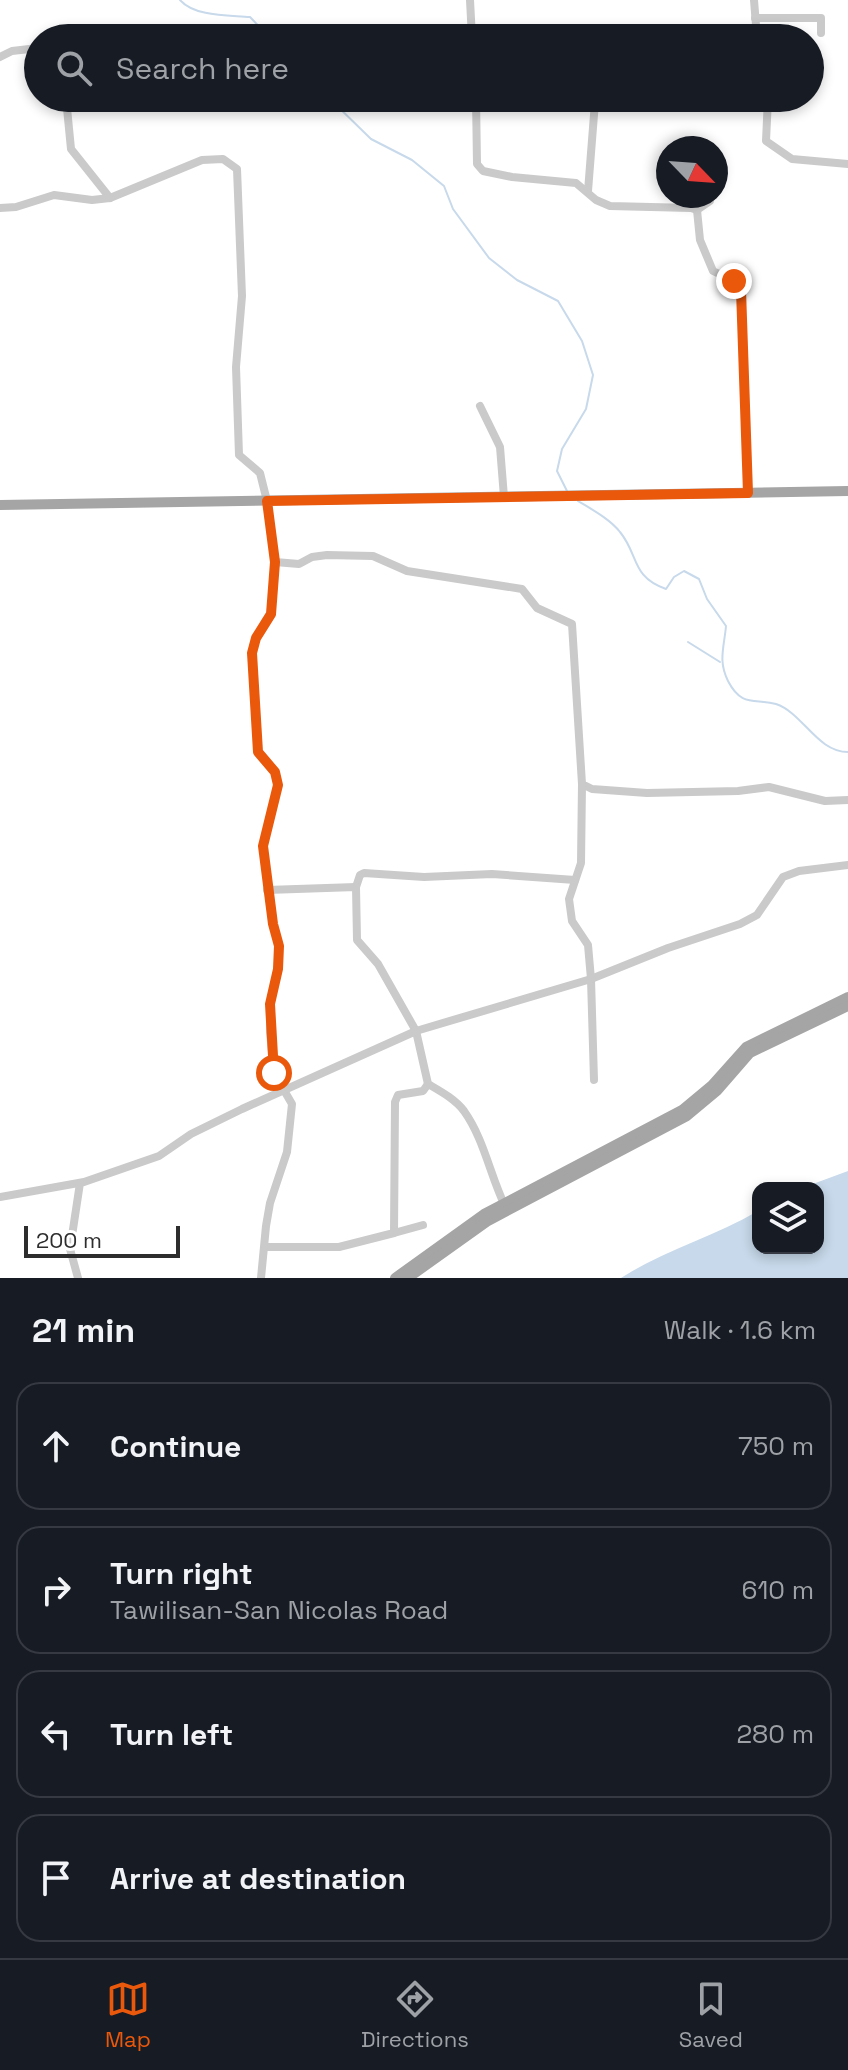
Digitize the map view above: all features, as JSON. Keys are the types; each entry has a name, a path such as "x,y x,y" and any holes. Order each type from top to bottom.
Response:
{"main road":[{"path":"0,505 848,491"},
{"path":"506,1206 676,1114 703,1093 746,1047 848,997"},
{"path":"395,1278 417,1266 466,1225 680,1121 717,1091 750,1053 848,1006"},
{"path":"408,1278 417,1266"}],"street":[{"path":"470,0 471,24"},
{"path":"754,0 756,24"},
{"path":"755,18 821,18 821,24"},
{"path":"0,57 24,50"},
{"path":"67,112 71,149 110,198"},
{"path":"477,112 479,169 512,177 576,183 596,200 610,206 697,210"},
{"path":"588,191 594,112"},
{"path":"767,112 766,141 792,159 848,164"},
{"path":"0,208 16,207 54,195 92,200 110,198 202,160 223,159 237,169 242,296 236,367 239,455 260,473 275,562 271,614 256,638 252,653 258,752 275,772 278,785 263,846 267,890 279,946 278,969 270,1004 270,1032 274,1073 292,1104 287,1152 270,1203 261,1278"},
{"path":"697,210 700,240 713,271 734,281 741,290 748,493"},
{"path":"480,406 500,447 504,497"},
{"path":"275,562 299,564 312,557 327,555 373,556 407,571 522,589 537,608 572,624 582,784 581,863 569,899 572,921 588,945 594,1080"},
{"path":"582,784 592,789 647,793 738,791 769,787 808,798 848,800"},
{"path":"0,1197 80,1183 159,1156 191,1134 283,1089 416,1031 591,979 668,948 740,924 757,915 783,877 799,871 848,865"},
{"path":"506,1206 486,1154 463,1111 447,1095 428,1084 416,1031 378,964 357,940 356,887 360,875 364,873 424,877 492,874 575,880"},
{"path":"267,890 356,887"},
{"path":"394,1233 395,1102 398,1095 423,1091 428,1084"},
{"path":"78,1278 70,1249 80,1183"},
{"path":"265,1247 339,1247 423,1225"}],"water":[{"path":"848,1171 848,1278 621,1278 654,1259 752,1214 752,1254 824,1254 824,1182 818,1182"}],"waterway":[{"path":"180,0 194,10 250,17 257,24"},
{"path":"343,112 371,139 412,160 444,186 453,209 489,258 517,280 558,301 582,341 593,375 586,409 562,449 557,471 567,491"},
{"path":"578,501 616,527 641,572 655,584 666,589 674,577 684,571 699,579 707,599 726,626 723,667 738,695 786,709 827,746 848,752"},
{"path":"688,642 720,662"}],"route":[{"path":"274,1073 270,1004 278,969 279,946 273,924 263,846 278,785 275,772 258,752 252,653 256,638 271,614 275,562 267,501 748,493 741,290 734,281"}]}
